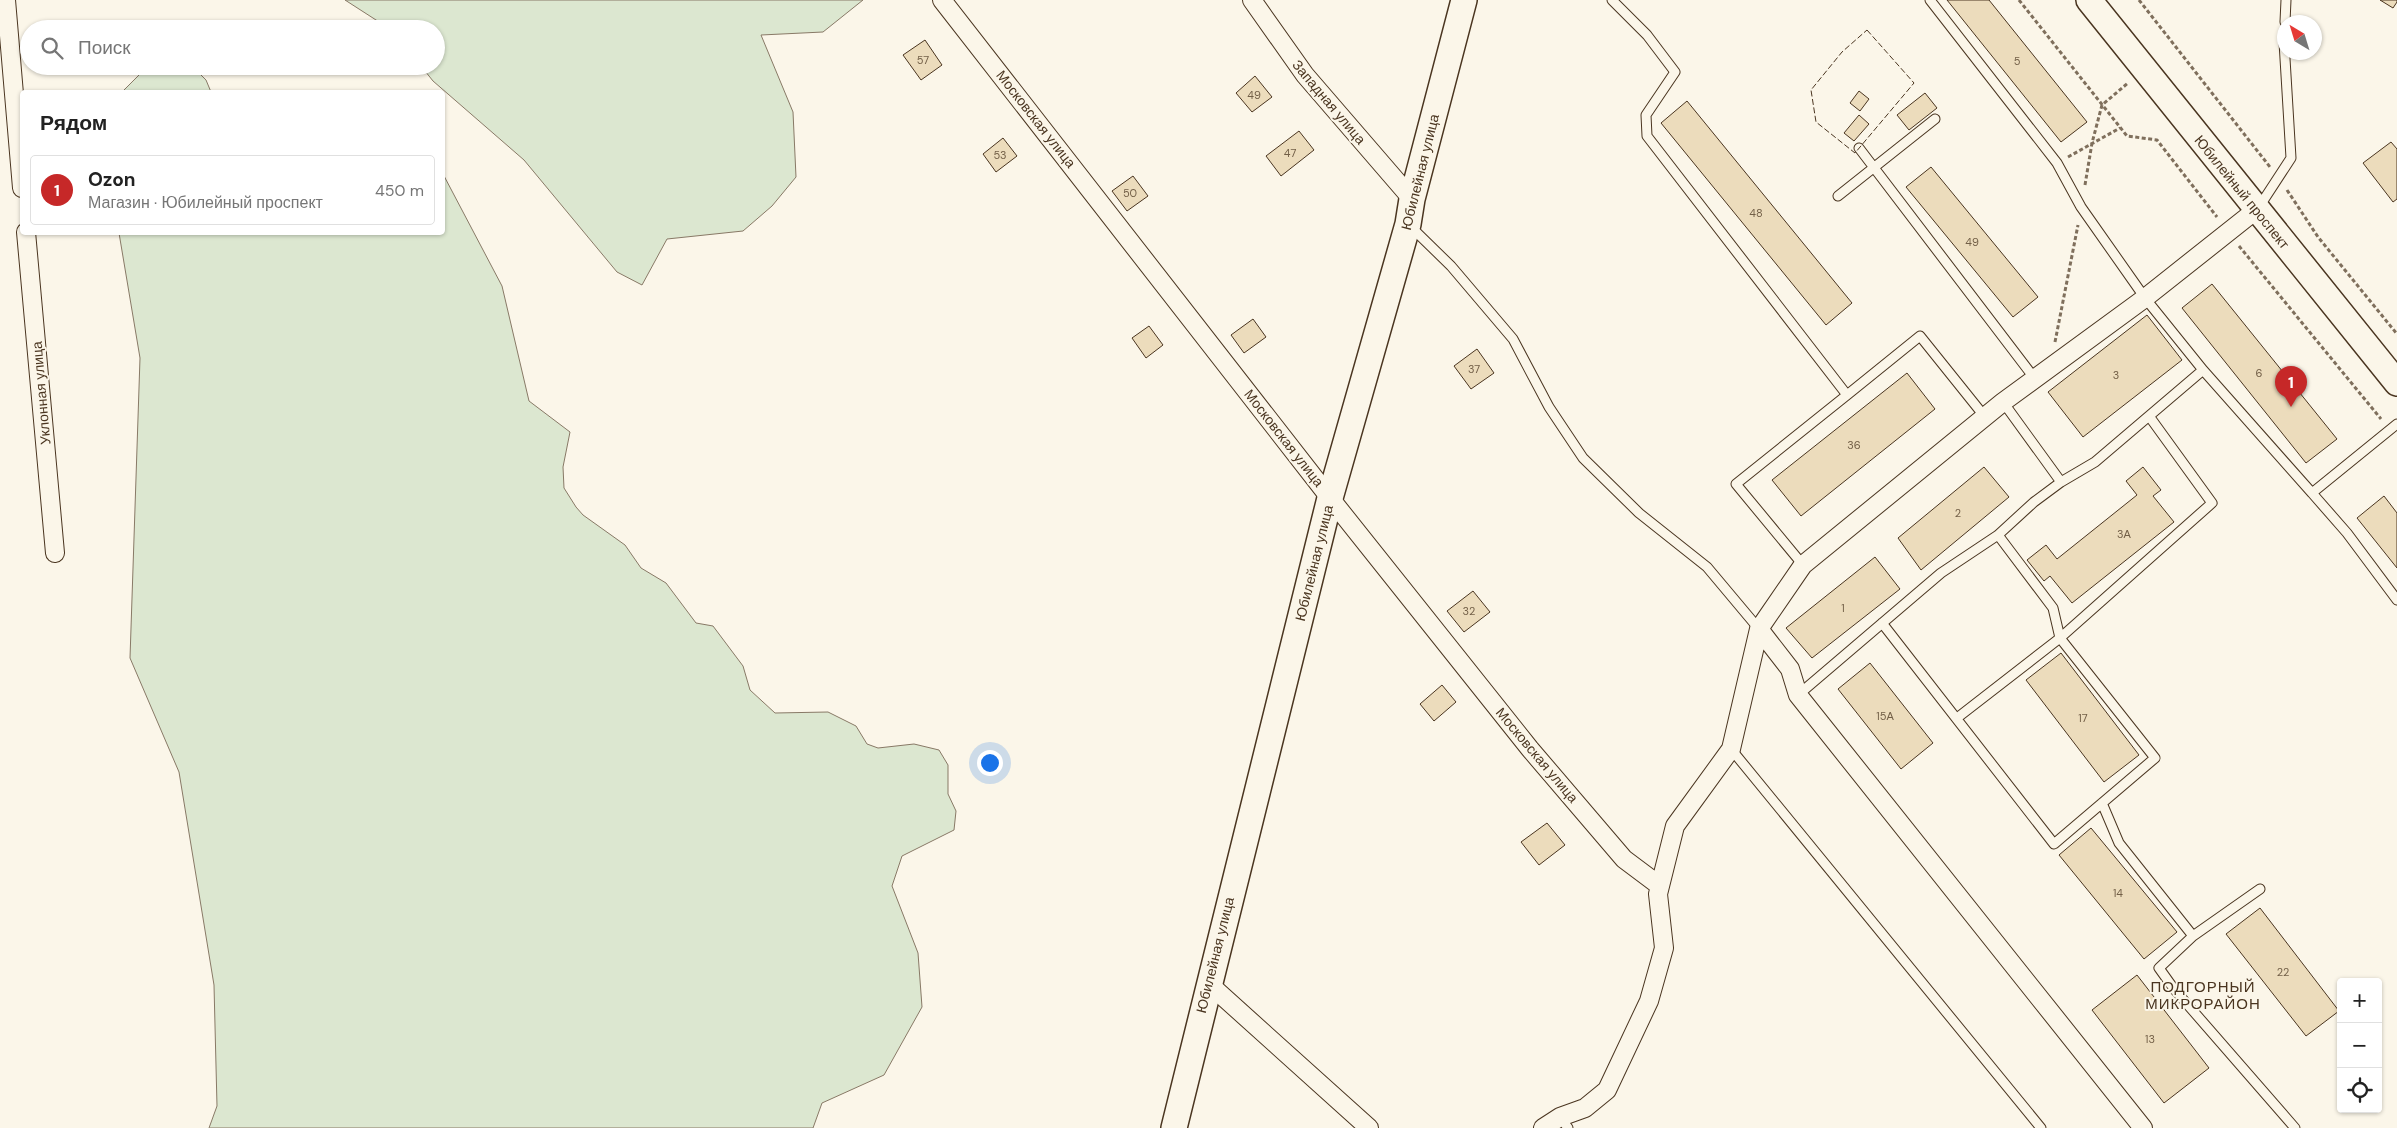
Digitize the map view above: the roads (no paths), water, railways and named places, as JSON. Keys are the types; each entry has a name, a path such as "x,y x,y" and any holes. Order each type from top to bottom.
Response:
{"main road":[{"name":"Юбилейная улица","path":"1174,1128 1208,983 1330,498 1408,224 1412,199 1464,0"},
{"name":"Юбилейный проспект","path":"2089,0 2397,383"}],"street":[{"path":"6,0 20,164"},
{"name":"Московская улица","path":"942,0 1330,498 1537,756 1624,859 1660,886"},
{"name":"Западная улица","path":"1252,0 1305,76 1412,199"},
{"path":"1543,1128 1564,1122 1607,1090 1649,1001 1664,948 1658,894 1675,826 1731,749 1759,629 1802,565 2003,402 2145,298 2256,210"},
{"name":"Уклонная улица","path":"26,235 55,553"},
{"path":"1759,629 1790,669 1798,695 2144,1128"},
{"path":"1208,983 1369,1128"}],"lane":[{"path":"1612,0 1647,35 1675,72 1646,115 1647,136 1847,395"},
{"path":"1930,0 2057,163 2081,207 2145,298 2203,370 2347,533 2397,600"},
{"path":"2285,15 2286,0"},
{"path":"2256,210 2264,203 2291,158 2285,60"},
{"path":"1838,196 1935,119"},
{"path":"1859,148 2035,379"},
{"path":"1408,224 1451,266 1514,339 1549,407 1583,458 1639,513 1707,567 1759,629"},
{"path":"1802,565 1736,484 1920,336 1985,417"},
{"path":"1798,695 1941,573 1998,534 2034,502 2095,462 2203,370"},
{"path":"2003,402 2062,482"},
{"path":"1958,718 2060,638 2212,503 2149,416"},
{"path":"2312,492 2393,427"},
{"path":"1882,624 1958,718 2054,844 2155,758 2060,638 2053,608 1998,534"},
{"path":"1731,749 2041,1128"},
{"path":"2102,803 2118,843 2193,936"},
{"path":"2260,889 2193,936 2159,968 2174,989 2295,1128"}],"place":[{"name":"Ozon","path":"2291,407"}],"district":[{"name":"ПОДГОРНЫЙ МИКРОРАЙОН","path":"2203,996"}]}
